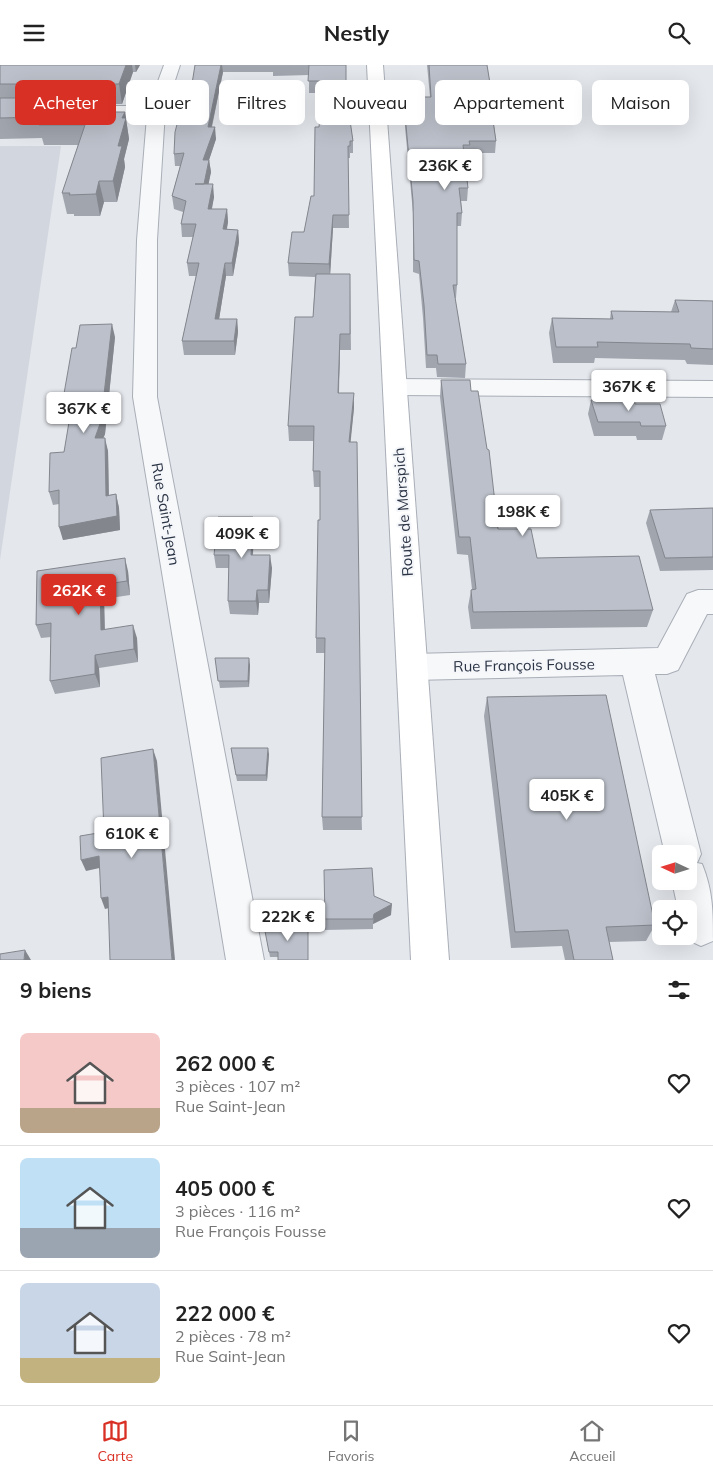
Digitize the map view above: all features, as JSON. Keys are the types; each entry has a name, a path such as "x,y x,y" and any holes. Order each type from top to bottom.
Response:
{"main road":[{"name":"Route de Marspich","path":"375,65 430,960"}],"street":[{"name":"Rue Saint-Jean","path":"167,80 172,65"},
{"name":"Rue Saint-Jean","path":"155,125 148,240 145,397 245,960"},
{"path":"396,387 713,389"},
{"name":"Rue François Fousse","path":"413,667 667,661 698,602 713,602"},
{"path":"636,662 681,845"},
{"path":"692,890 701,927"}],"shaded area":[{"path":"0,146 61,146 0,560"}],"building":[{"path":"0,65 126,65 119,84 116,84 116,80 15,80 15,84 0,84"},
{"path":"195,65 221,65 209,122 209,80 193,80"},
{"path":"309,65 346,65 346,80 308,81"},
{"path":"429,65 487,65 489,80 435,80 435,125 494,125 496,141 469,141 470,145 463,145 468,188 459,188 462,213 457,213 457,285 453,285 466,364 438,364 437,355 427,355 419,261 414,260 413,201 406,125 425,125 425,97 431,97"},
{"path":"0,98 15,98 15,118 0,118"},
{"path":"116,112 125,112 122,118 126,118 118,146 122,146 113,181 99,181 96,194 69,195 70,193 62,193 85,125 116,125"},
{"path":"177,125 208,125 208,127 215,127 203,160 209,160 204,184 213,184 208,209 227,209 223,229 238,230 232,263 225,263 215,319 237,319 234,341 182,341 199,263 187,263 196,224 181,224 186,201 172,196 184,153 174,154"},
{"path":"319,125 351,125 353,141 350,141 350,146 348,146 349,215 333,215 329,264 288,263 292,232 304,232 311,196 314,196 315,127 319,127"},
{"path":"316,274 350,274 350,334 340,334 338,393 354,393 349,442 357,442 362,817 322,817 325,638 316,638 320,471 313,471 314,426 288,426 295,317 313,317"},
{"path":"675,300 713,301 713,349 691,348 690,344 597,342 598,347 556,347 552,318 613,319 611,311 679,312"},
{"path":"112,324 101,421 95,438 105,438 106,496 116,494 117,516 59,527 59,490 49,492 50,453 64,452 72,404 62,405 72,348 76,348 80,325"},
{"path":"441,380 470,380 471,391 478,391 487,449 489,450 498,529 531,529 537,558 639,556 653,610 473,612 471,590 476,589 470,537 459,537"},
{"path":"591,400 634,400 635,404 660,404 666,426 641,426 640,422 598,422"},
{"path":"713,508 713,557 665,558 650,510"},
{"path":"218,517 253,517 251,555 270,555 268,590 257,590 256,601 228,601 229,555 214,555"},
{"path":"125,558 127,581 100,585 101,630 133,625 134,649 95,655 95,674 50,681 51,623 36,625 37,571"},
{"path":"215,658 249,658 248,681 218,681"},
{"path":"606,695 652,911 652,925 606,927 613,960 574,960 568,930 515,932 487,697"},
{"path":"231,748 268,748 266,775 236,775"},
{"path":"153,749 172,960 110,960 108,897 101,898 99,856 81,860 80,836 104,832 101,758"},
{"path":"372,868 374,896 392,904 374,914 373,919 325,919 324,870"},
{"path":"308,925 308,960 278,960 278,952 269,952 264,926"},
{"path":"25,950 24,960 0,960 0,954"}]}
